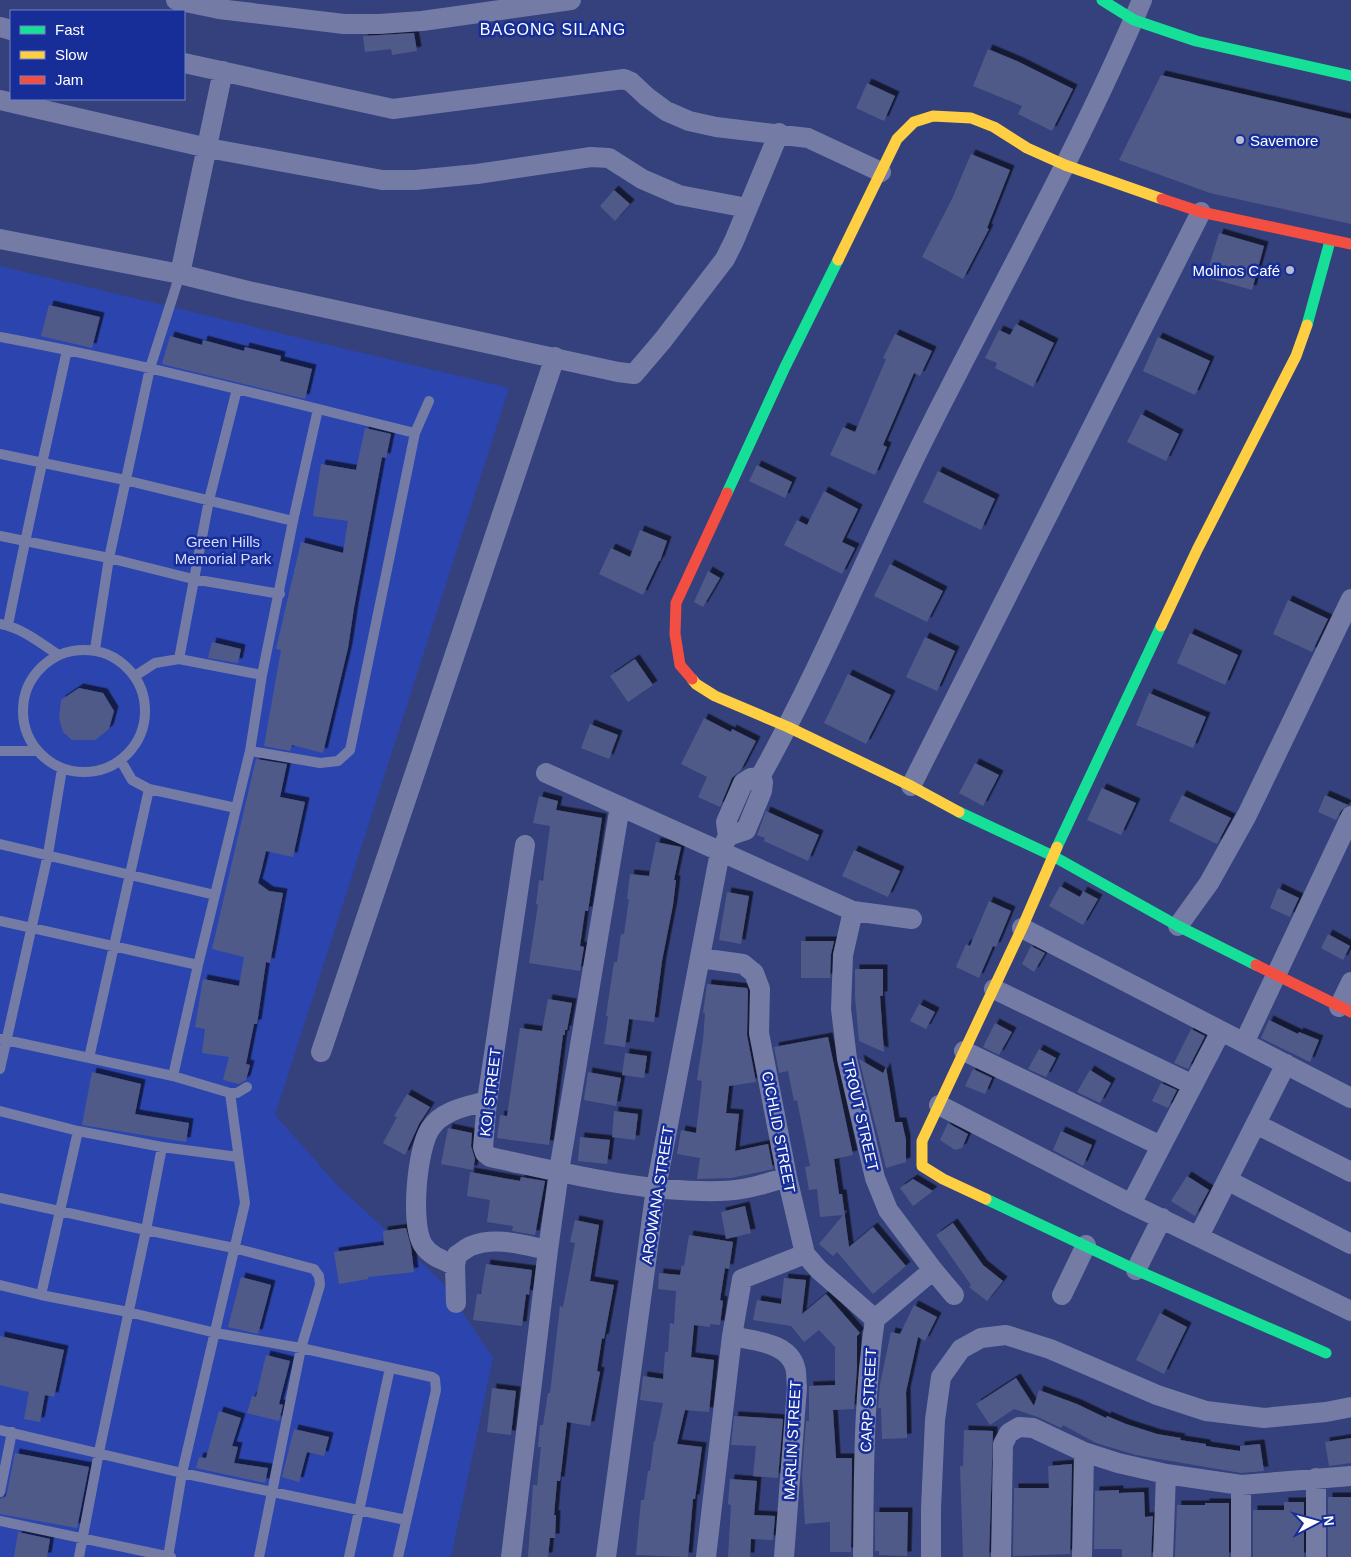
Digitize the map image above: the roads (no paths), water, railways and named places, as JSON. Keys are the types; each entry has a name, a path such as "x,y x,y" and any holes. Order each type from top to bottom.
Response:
{"street":[{"path":"176,0 219,9 344,24 422,21 571,0"},
{"path":"1102,0 1134,20 1196,41 1351,76"},
{"path":"788,728 930,426 1065,165 1142,0"},
{"path":"185,64 393,109 624,79 631,82 666,111 689,121 716,127 808,138 881,172"},
{"path":"180,274 223,71"},
{"path":"0,100 208,148 382,180 415,180 477,174 591,157 609,158 642,179 673,193 747,208"},
{"path":"1351,244 1201,212 1065,165 971,118 933,116 914,122 897,139 785,367 676,603 675,634 680,665 696,684 716,696 911,786 1053,856 1178,926 1345,1009 1351,982"},
{"path":"0,239 180,274 268,295 634,374 663,340 725,259 779,134"},
{"path":"911,786 1201,212"},
{"path":"1326,1353 1136,1270 943,1179 922,1166 922,1141 1197,550 1296,356 1310,317 1330,241"},
{"path":"321,1052 555,357"},
{"path":"1178,926 1209,883 1247,815 1349,610"},
{"name":"AROWANA STREET","path":"606,1557 656,1188 724,844 726,822 743,783 751,778 760,777 788,728"},
{"path":"546,773 620,806 724,844 853,911 912,919"},
{"path":"511,1557 559,1171 620,806"},
{"path":"1244,1043 1351,816"},
{"name":"KOI STREET","path":"525,844 487,1101 482,1147 485,1153 490,1157 607,1181 656,1188 720,1191 756,1187 787,1177"},
{"name":"TROUT STREET","path":"853,911 843,955 842,1009 847,1058 875,1178 888,1210 933,1270 954,1294"},
{"path":"1022,928 1351,1098"},
{"name":"CICHLID STREET","path":"700,958 743,964 754,973 760,989 759,1032 787,1177 805,1254 819,1270 875,1319"},
{"path":"994,989 1192,1086"},
{"path":"1131,1204 1221,1031"},
{"path":"964,1051 1161,1146"},
{"path":"1198,1236 1286,1064"},
{"path":"455,1265 435,1257 423,1244 416,1227 416,1186 421,1158 430,1129 444,1116 459,1108 487,1101"},
{"path":"939,1105 1131,1204 1351,1311"},
{"path":"1256,1124 1351,1172"},
{"path":"1227,1180 1351,1244"},
{"path":"1136,1270 1162,1218"},
{"path":"456,1304 455,1265 458,1255 470,1246 508,1242 548,1250"},
{"path":"1062,1294 1086,1245"},
{"path":"706,1557 732,1336 742,1279 805,1254"},
{"path":"875,1319 933,1270"},
{"name":"CARP STREET","path":"863,1557 866,1406 875,1319"},
{"path":"931,1557 935,1420 941,1377 961,1349 981,1338 1006,1335 1050,1349 1157,1396 1206,1411 1264,1418 1326,1412 1351,1407"},
{"name":"MARLIN STREET","path":"732,1336 780,1348 790,1356 795,1367 797,1387 784,1557"},
{"path":"1001,1557 1003,1451 1009,1433 1019,1427 1033,1428 1084,1452 1118,1463 1166,1474 1241,1485 1351,1476"},
{"path":"1082,1557 1084,1452"},
{"path":"1163,1557 1166,1474"},
{"path":"1316,1478 1316,1557"},
{"path":"1241,1485 1241,1557"}],"lane":[{"path":"95,649 109,558 150,368 180,274"},
{"path":"0,337 150,368 415,432"},
{"path":"57,654 31,636 4,625 43,464 66,350"},
{"path":"179,659 209,500 237,389"},
{"path":"250,751 320,763 338,761 350,750 415,432 429,401"},
{"path":"173,1076 250,751 262,676 318,409"},
{"path":"0,454 125,480 294,520"},
{"path":"0,536 109,558 193,579 280,594"},
{"path":"73,648 95,649 117,659 134,676 141,687 146,710 141,736 121,761 112,767 90,773 62,769 48,762 35,751 28,738 22,706 28,685 40,667 57,654 73,648"},
{"path":"134,676 155,663 179,659 262,676"},
{"path":"0,750 35,751"},
{"path":"121,761 132,780 149,789 236,808"},
{"path":"0,1069 3,1039 32,928 48,854 62,769"},
{"path":"89,1058 149,789"},
{"path":"0,844 215,895"},
{"path":"0,921 198,965"},
{"path":"3,1039 173,1076 230,1093 237,1093 247,1087"},
{"path":"0,1521 169,1557 182,1473 245,1203 230,1093"},
{"path":"0,1111 78,1131 162,1148 238,1157"},
{"path":"41,1295 78,1131"},
{"path":"79,1557 98,1452 162,1148"},
{"path":"0,1198 234,1248 314,1269 319,1276 320,1285 300,1348 259,1557"},
{"path":"0,1285 216,1333 300,1348 436,1379 437,1384 398,1557"},
{"path":"349,1557 390,1368"},
{"path":"0,1430 182,1473 406,1520"},
{"path":"0,1492 12,1432"}],"place":[{"name":"Savemore","path":"1240,140"},
{"name":"Molinos Café","path":"1290,270"}],"district":[{"name":"BAGONG SILANG","path":"553,29"}],"park label":[{"name":"Green Hills Memorial Park","path":"223,550"}]}
